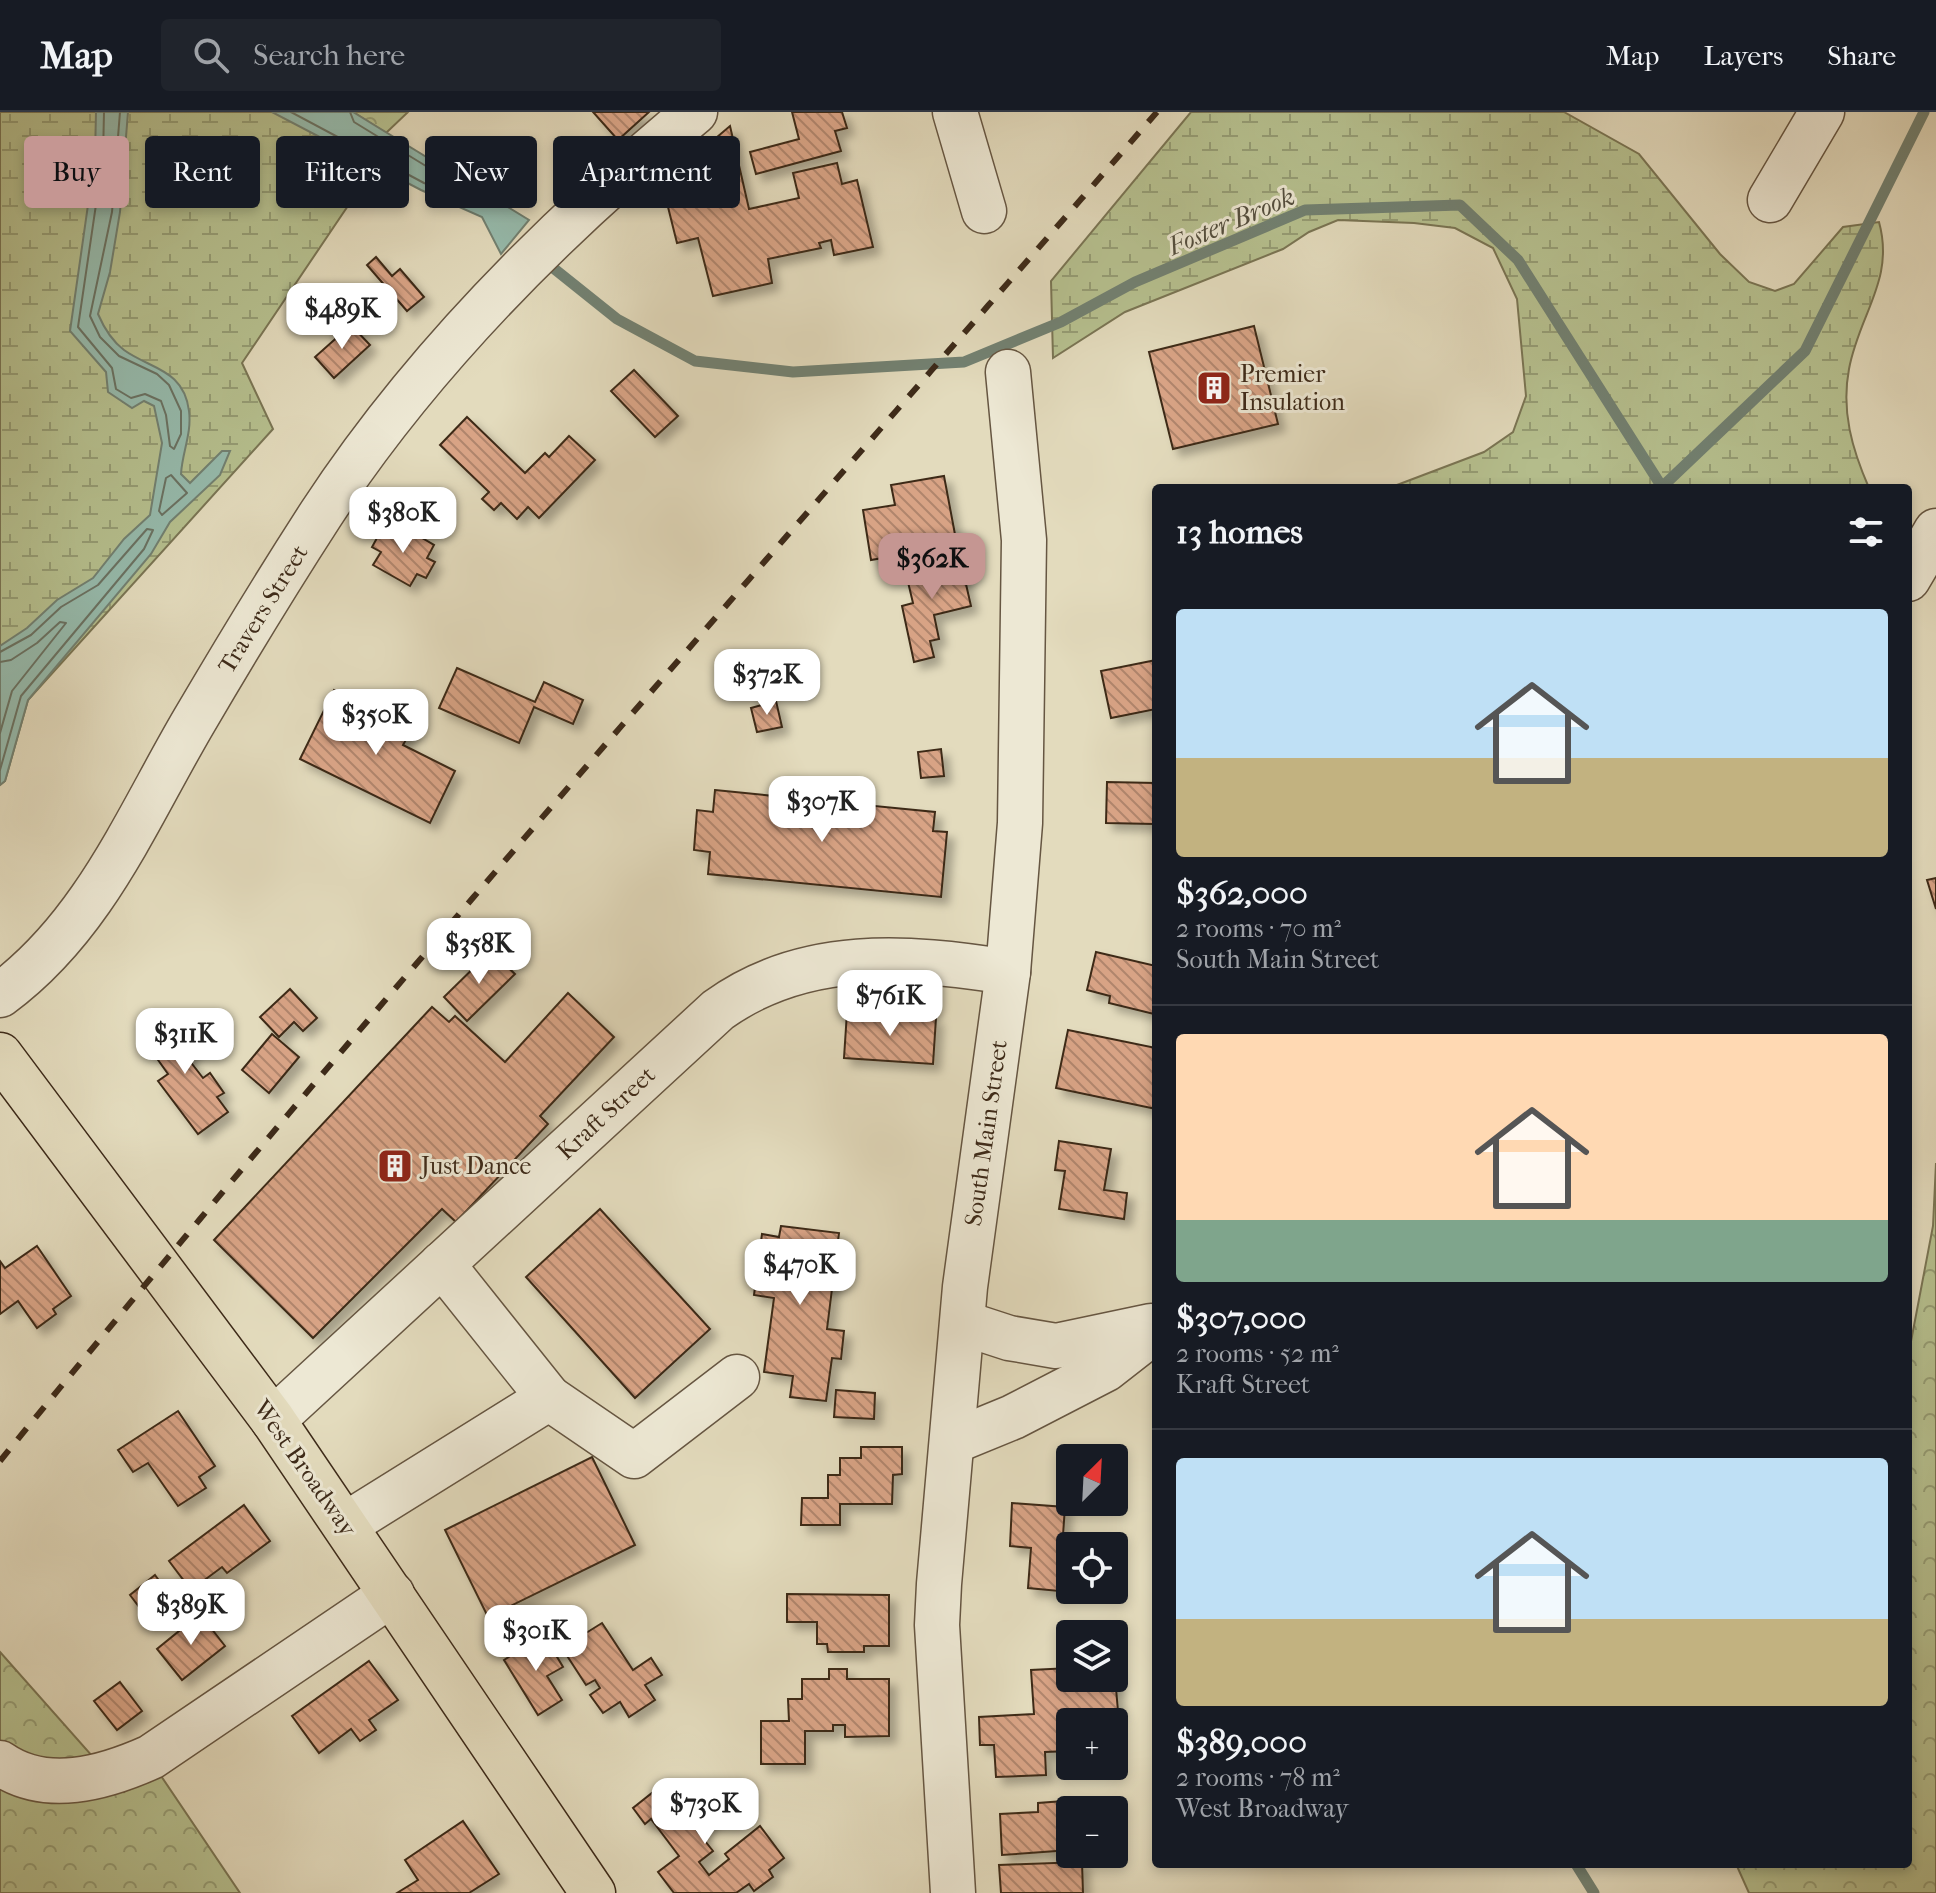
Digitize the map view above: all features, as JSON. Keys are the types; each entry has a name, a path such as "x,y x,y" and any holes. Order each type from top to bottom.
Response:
{"main road":[{"name":"West Broadway","path":"0,1055 273,1420 593,1893"}],"street":[{"name":"Travers Street","path":"0,995 47,957 86,909 194,721 352,469 398,406 501,291 695,112"},
{"path":"955,112 984,211"},
{"path":"1770,200 1822,112"},
{"name":"South Main Street","path":"953,1893 937,1625 963,1323 1008,972 1020,823 1024,569 1018,453 1008,372"},
{"path":"1912,572 1936,531"},
{"name":"Kraft Street","path":"273,1420 718,1010 742,993 809,969 864,960 947,962 1008,972"},
{"path":"442,1264 549,1398 634,1456 737,1377"},
{"path":"963,1323 1009,1338 1056,1346 1152,1329"},
{"path":"952,1442 1013,1417 1106,1369 1152,1331"},
{"path":"345,1525 549,1398"},
{"path":"0,1763 28,1778 43,1780 86,1778 125,1768 162,1750 392,1594"}],"green space":[{"path":"0,112 353,112 356,136 276,136 276,208 346,208 242,363 273,429 28,700 5,781 0,785"},
{"path":"353,112 408,112 386,133"},
{"path":"1191,112 1564,112 1639,154 1720,254 1749,282 1775,291 1794,284 1843,227 1879,222 1883,243 1879,279 1854,349 1846,400 1850,430 1867,484 1400,484 1484,452 1513,432 1526,396 1517,299 1493,248 1455,228 1338,220 1309,232 1283,249 1125,312 1053,358 1051,281"},
{"path":"1936,1163 1936,1893 1749,1893 1738,1868 1912,1868 1912,1336 1933,1226"},
{"path":"0,1652 124,1792 155,1767 240,1893 0,1893"}],"water":[{"path":"96,112 128,112 126,136 95,136"},
{"path":"272,112 353,112 392,136 318,136"},
{"path":"409,146 425,156 425,192 409,184"},
{"path":"88,208 120,208 110,272 98,314 120,346 173,378 186,397 190,419 181,474 190,483 222,451 230,451 220,475 170,522 151,554 28,700 5,781 0,785 0,646 27,628 57,600 93,578 124,539 150,515 162,443 154,406 144,401 132,408 108,392 106,372 70,331"},
{"path":"462,208 509,208 529,220 501,254 482,217"}],"building":[{"path":"593,112 649,112 622,136 614,136"},
{"path":"792,112 842,112 847,128 835,131 841,151 756,174 750,152 799,139"},
{"path":"730,126 732,136 718,136"},
{"path":"837,163 842,184 857,180 873,247 834,255 831,240 819,243 821,248 768,259 772,283 713,296 698,238 677,243 668,208 740,208 740,170 749,209 799,198 793,173"},
{"path":"376,257 392,276 400,269 424,297 407,311 367,265"},
{"path":"351,325 370,345 334,378 315,357"},
{"name":"Premier Insulation","path":"1254,326 1278,424 1173,449 1149,352"},
{"path":"634,370 678,416 655,437 611,391"},
{"path":"467,417 525,473 545,453 549,457 569,436 595,460 539,518 528,507 517,519 501,503 494,510 482,499 489,492 440,445"},
{"path":"944,476 957,545 871,560 863,510 895,505 891,485"},
{"path":"398,524 434,545 427,558 435,562 426,578 417,574 410,586 373,565 381,552 372,547 382,529 392,535"},
{"path":"915,558 918,568 960,558 971,606 934,615 939,639 930,641 934,657 914,662 902,606 913,603 903,561"},
{"path":"1152,661 1152,710 1111,718 1101,671"},
{"path":"457,668 535,702 544,682 583,700 573,724 534,707 519,743 439,708"},
{"path":"334,690 412,729 403,745 455,771 430,823 300,759"},
{"path":"776,701 782,727 757,732 751,708"},
{"path":"941,749 944,776 921,778 918,752"},
{"path":"1107,782 1152,783 1152,824 1106,823"},
{"path":"715,790 843,803 841,823 863,825 865,805 935,812 933,831 947,832 941,897 708,874 710,852 694,850 697,810 713,812"},
{"path":"1936,878 1936,909 1927,880"},
{"path":"491,951 515,974 467,1021 444,997"},
{"path":"1096,952 1152,965 1152,1014 1109,1003 1110,996 1087,990"},
{"path":"290,989 317,1018 303,1031 294,1022 279,1037 260,1017"},
{"name":"Just Dance","path":"568,993 614,1037 540,1116 548,1124 456,1222 442,1209 313,1338 214,1240 432,1007 449,1022 455,1016 505,1062"},
{"path":"847,1012 936,1018 933,1064 844,1058"},
{"path":"169,1015 196,1050 186,1056 203,1078 210,1073 224,1093 217,1097 228,1112 198,1134 158,1081 168,1074 141,1036"},
{"path":"1068,1030 1152,1047 1152,1108 1056,1088"},
{"path":"272,1034 299,1057 269,1093 242,1070"},
{"path":"1059,1141 1111,1149 1104,1190 1127,1193 1124,1219 1059,1209 1065,1171 1055,1170"},
{"path":"600,1209 710,1329 635,1398 526,1277"},
{"path":"781,1226 839,1233 827,1329 844,1331 841,1359 832,1358 826,1401 790,1397 793,1376 764,1372 774,1298 754,1295 762,1234 779,1237"},
{"path":"37,1246 71,1296 53,1309 56,1314 37,1328 18,1301 0,1314 0,1261 5,1268"},
{"path":"836,1390 875,1393 874,1419 834,1417"},
{"path":"178,1411 215,1466 199,1477 206,1488 178,1506 148,1463 133,1472 118,1450"},
{"path":"861,1447 902,1447 902,1474 893,1475 892,1504 840,1504 840,1525 801,1525 802,1498 828,1498 828,1475 840,1475 840,1458 861,1458"},
{"path":"592,1457 635,1545 488,1617 445,1530"},
{"path":"1012,1503 1056,1506 1056,1516 1064,1516 1063,1532 1056,1532 1056,1591 1028,1588 1031,1548 1010,1546"},
{"path":"244,1505 270,1541 227,1573 222,1567 191,1590 169,1561"},
{"path":"155,1575 171,1597 146,1616 130,1595"},
{"path":"787,1594 889,1595 889,1646 864,1646 864,1652 828,1652 827,1644 817,1644 817,1622 787,1622"},
{"path":"200,1614 225,1646 182,1680 157,1649"},
{"path":"602,1623 633,1670 651,1658 662,1675 645,1685 655,1700 629,1717 620,1702 603,1713 590,1695 600,1688 595,1680 586,1685 562,1648"},
{"path":"544,1635 563,1667 547,1676 562,1700 538,1715 504,1660"},
{"path":"369,1661 398,1700 369,1720 376,1730 360,1741 351,1729 319,1753 292,1716"},
{"path":"829,1669 847,1669 847,1679 889,1679 889,1736 845,1737 845,1725 833,1725 833,1731 805,1731 805,1764 761,1764 761,1721 789,1721 788,1699 802,1699 802,1679 829,1679"},
{"path":"1056,1669 1056,1692 1116,1692 1118,1708 1056,1708 1056,1752 1045,1752 1046,1775 996,1777 994,1745 980,1745 979,1717 1034,1714 1031,1670"},
{"path":"120,1682 142,1711 117,1730 94,1701"},
{"path":"667,1781 681,1799 699,1786 720,1813 697,1831 713,1851 699,1862 709,1875 729,1859 725,1854 760,1826 784,1858 769,1870 773,1877 754,1891 749,1884 736,1893 674,1893 658,1872 679,1856 651,1819 645,1824 633,1808"},
{"path":"1056,1802 1056,1851 1002,1855 1000,1814 1038,1812 1038,1803"},
{"path":"463,1821 499,1874 469,1893 397,1893 418,1880 405,1860"},
{"path":"1056,1863 1056,1868 1082,1868 1083,1893 1001,1893 999,1865"}],"waterway":[{"name":"Foster Brook","path":"1665,484 1805,351 1924,112"},
{"name":"Foster Brook","path":"542,259 617,319 695,361 793,372 964,362 1061,322 1135,282 1305,210 1460,205 1518,260 1660,484"},
{"path":"1578,1868 1594,1893"}],"railway":[{"path":"0,1461 428,950 1157,112"}],"place":[{"name":"Premier Insulation","path":"1214,388"},
{"name":"Just Dance","path":"395,1166"}]}
